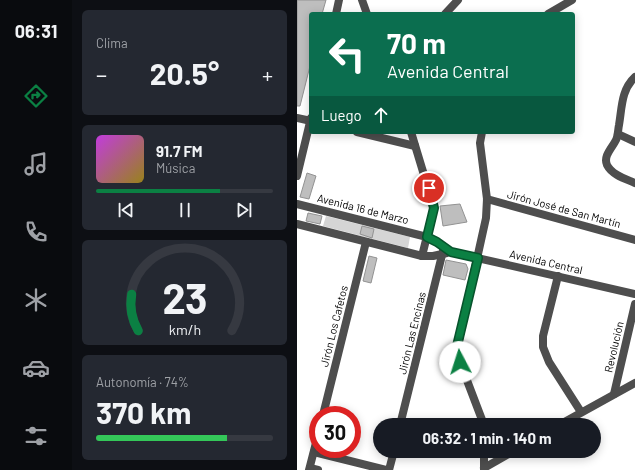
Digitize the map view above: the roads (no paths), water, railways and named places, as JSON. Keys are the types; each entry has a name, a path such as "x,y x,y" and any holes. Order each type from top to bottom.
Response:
{"street":[{"path":"336,12 339,0"},
{"path":"362,0 366,12"},
{"path":"447,12 458,0"},
{"path":"551,12 572,0"},
{"path":"635,77 627,86 624,94 618,134 607,154 606,160 607,165 615,173 635,184"},
{"path":"297,118 309,120"},
{"path":"297,176 309,128"},
{"path":"365,134 415,146"},
{"path":"412,134 434,208 422,256"},
{"path":"481,418 460,362 457,349 486,218 487,199 480,143 482,134"},
{"path":"618,134 635,142"},
{"name":"Jirón José de San Martín","path":"487,199 635,240"},
{"name":"Avenida 16 de Marzo","path":"297,204 427,237 446,251"},
{"path":"297,224 422,256 433,256 446,251"},
{"name":"Jirón Los Cafetos","path":"325,406 366,242"},
{"name":"Avenida Central","path":"446,251 635,294"},
{"name":"Jirón Las Encinas","path":"402,418 446,251"},
{"path":"558,276 543,336 543,347 549,362 581,412"},
{"name":"Revolución","path":"614,394 635,304"},
{"path":"571,418 635,383"},
{"path":"312,469 313,458"},
{"path":"339,458 388,470 392,458"},
{"path":"484,458 484,469"},
{"path":"484,469 502,458"}]}
